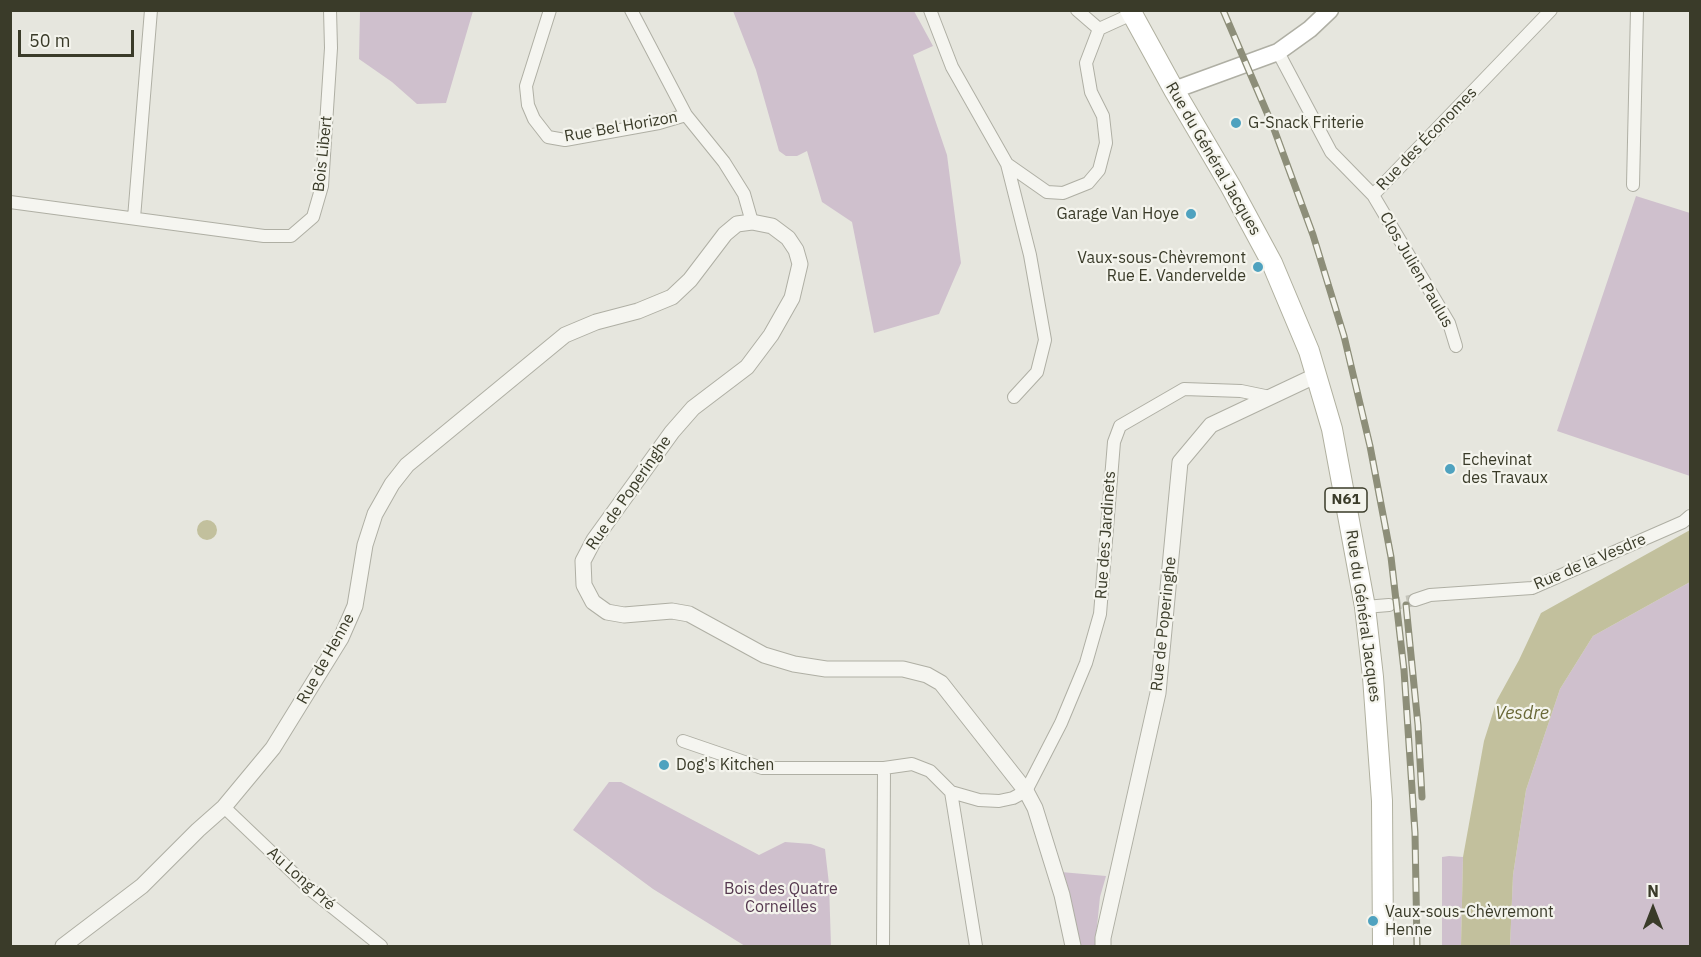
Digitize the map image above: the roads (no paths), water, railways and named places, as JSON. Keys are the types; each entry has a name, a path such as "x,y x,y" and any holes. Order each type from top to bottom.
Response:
{"main road":[{"path":"1174,90 1278,52 1310,29 1330,10"},
{"name":"Rue du Général Jacques","path":"1131,12 1272,263 1289,300 1317,375 1334,440 1365,607 1373,677 1382,801 1383,946"}],"street":[{"path":"134,218 151,10"},
{"name":"Bois Libert","path":"10,202 273,236 291,236 313,217 322,186 331,48 330,10"},
{"name":"Rue Bel Horizon","path":"550,10 526,86 528,105 534,119 548,137 565,140 659,123 686,115"},
{"name":"Rue Bel Horizon","path":"632,10 686,115 724,162 744,194 752,222"},
{"path":"930,10 952,67 1007,164 1030,255 1045,339 1037,372 1014,397"},
{"path":"1077,10 1099,29"},
{"name":"Rue des Économes","path":"1278,52 1331,152 1373,195 1551,10"},
{"path":"1633,185 1637,10"},
{"path":"1007,164 1047,192 1064,193 1088,183 1099,170 1106,143 1103,116 1091,92 1086,63 1099,29 1131,12"},
{"name":"Clos Julien Paulus","path":"1373,195 1449,323 1456,346"},
{"name":"Rue de Poperinghe","path":"752,222 772,226 788,238 796,250 800,264 792,298 771,335 747,367 693,408 672,432 594,540 583,561 584,585 593,603 607,612 624,615 672,611 689,614 764,655 794,664 826,669 903,669 927,675 941,683 1026,791 1035,808 1062,895 1073,946"},
{"name":"Rue de Henne","path":"63,946 142,886 224,807 273,748 341,638 355,606 365,545 375,514 392,484 407,465 565,335 596,321 638,311 672,297 690,280 725,234 737,225 752,222"},
{"name":"Rue de Poperinghe","path":"1103,946 1158,693 1180,462 1211,425 1317,375"},
{"name":"Rue des Jardinets","path":"1026,791 1060,723 1086,663 1100,614 1114,442 1120,426 1184,389 1241,391 1270,397"},
{"name":"Rue de la Vesdre","path":"1415,600 1430,594 1532,588 1683,522 1690,516"},
{"path":"1365,607 1389,604"},
{"path":"683,741 762,768 884,768 912,764 930,771 951,792 989,802 1013,798 1026,791"},
{"path":"883,946 884,768"},
{"path":"951,792 976,946"},
{"name":"Au Long Pré","path":"224,807 311,890 381,946"}],"water":[{"path":"207,520 214,523 217,530 214,537 207,540 200,537 197,530 200,523"},
{"name":"Vesdre","path":"1690,530 1690,582 1593,636 1560,689 1526,790 1513,875 1510,946 1461,946 1463,857 1484,741 1497,700 1541,613"}],"tunnel":[{"path":"1389,605 1415,600"}],"railway":[{"path":"1223,10 1274,129 1313,235 1344,336 1370,446 1391,557 1404,670 1415,833 1417,946"},
{"path":"1406,605 1418,725 1422,797"}],"place":[{"name":"G-Snack Friterie","path":"1236,123"},
{"name":"Garage Van Hoye","path":"1191,214"},
{"name":"Vaux-sous-Chèvremont Rue E. Vandervelde","path":"1258,267"},
{"name":"Echevinat des Travaux","path":"1450,469"},
{"name":"Dog's Kitchen","path":"664,765"},
{"name":"Vaux-sous-Chèvremont Henne","path":"1373,921"}],"park label":[{"name":"Bois des Quatre Corneilles","path":"781,898"}]}
